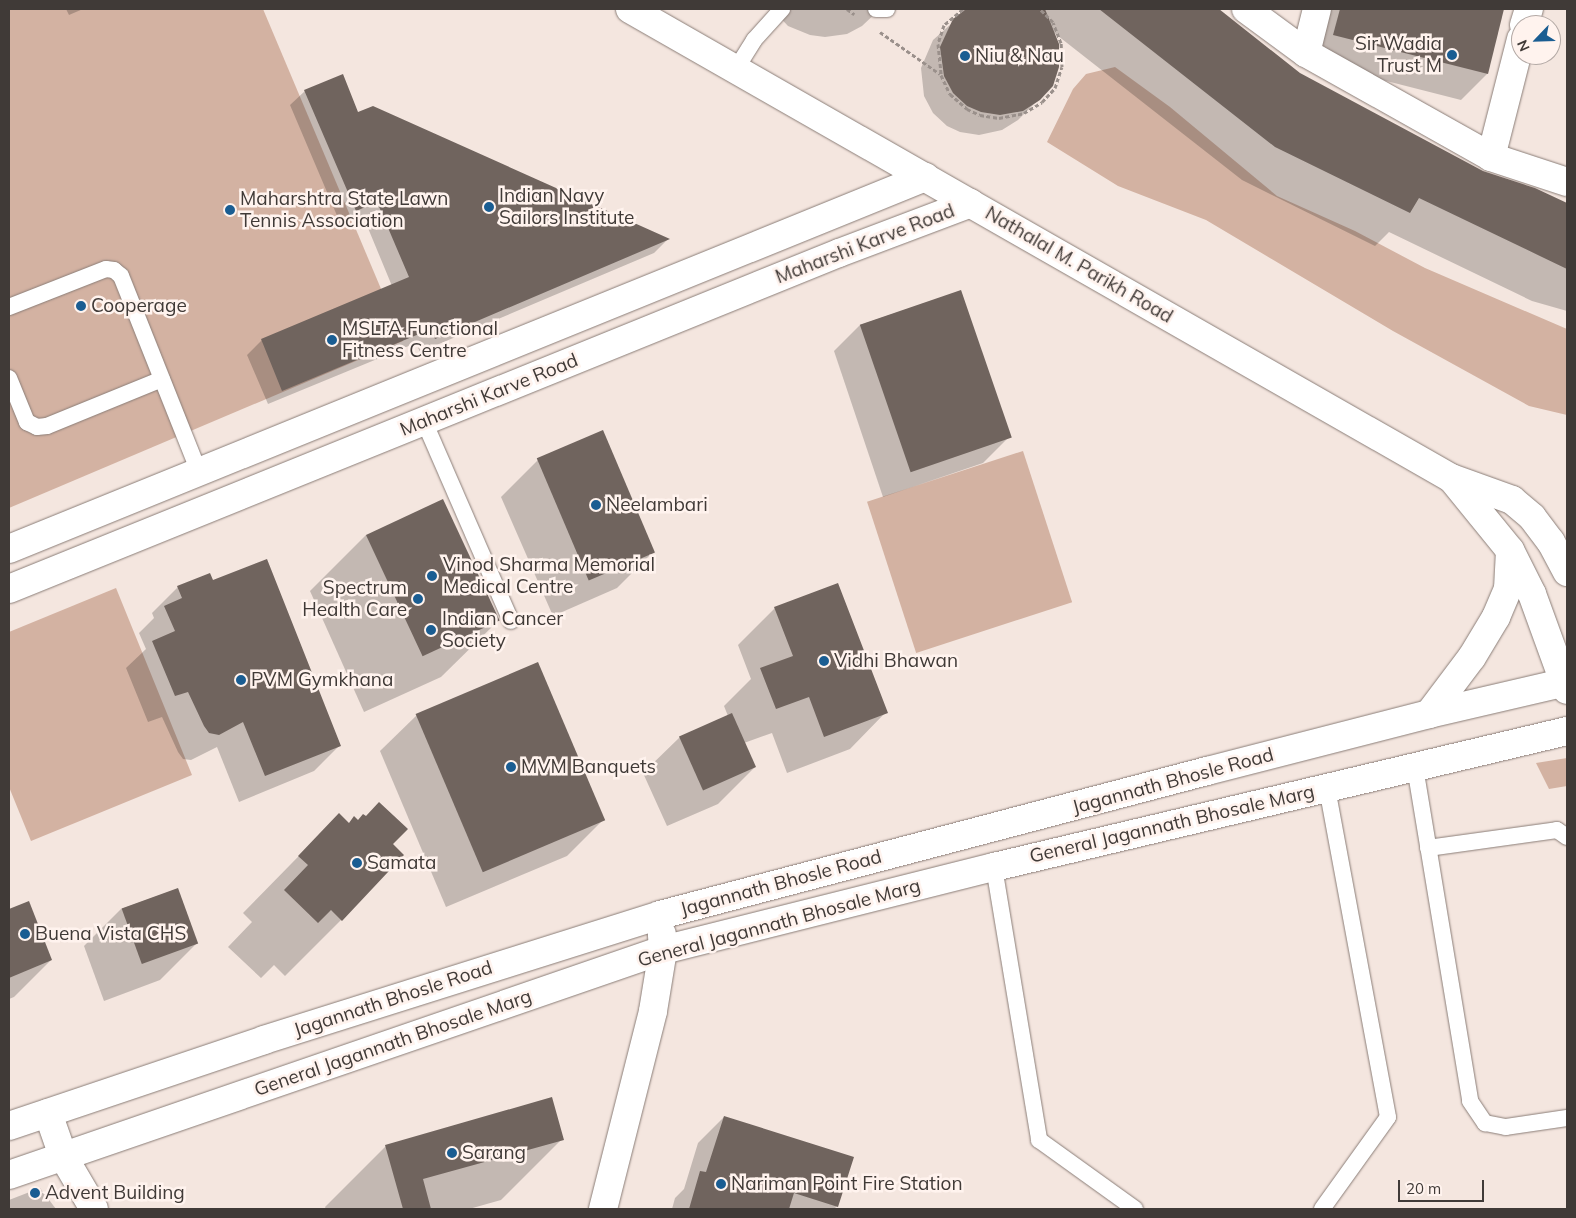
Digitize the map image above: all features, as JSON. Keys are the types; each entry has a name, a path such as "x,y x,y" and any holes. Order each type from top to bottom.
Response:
{"street":[{"name":"Nathalal M. Parikh Road","path":"630,9 1451,478 1512,500 1532,517 1551,542 1564,567"},
{"path":"1246,9 1306,53 1491,157 1567,182"},
{"path":"1306,53 1317,9"},
{"path":"1491,157 1514,65"},
{"name":"Maharshi Karve Road","path":"9,549 925,177"},
{"name":"Maharshi Karve Road","path":"9,589 839,253 971,203"},
{"name":"Nathalal M. Parikh Road","path":"1451,478 1510,550 1526,583 1567,685"},
{"path":"1429,714 1472,658 1496,618 1508,589 1510,550"},
{"path":"1526,583 1564,567"},
{"name":"Jagannath Bhosle Road","path":"9,1126 264,1040 660,915 1429,714 1567,685"},
{"name":"General Jagannath Bhosale Marg","path":"9,1175 663,950 994,866 1567,731"},
{"path":"603,1209 653,1011 663,950 660,915"},
{"path":"48,1113 62,1156 94,1209"}],"lane":[{"path":"736,69 754,40 782,9"},
{"path":"876,9 887,9"},
{"path":"9,307 106,269 114,270 121,276 199,472"},
{"path":"9,378 27,422 36,427 47,426 162,379"},
{"path":"424,421 511,622"},
{"path":"1415,767 1470,1101 1485,1123 1506,1127 1567,1118"},
{"path":"1322,1209 1388,1117 1327,788"},
{"path":"1428,848 1557,830 1567,837"},
{"path":"994,866 1039,1140 1135,1209"}],"path":[{"path":"846,9 862,20"},
{"path":"963,9 944,25 938,44 941,75 950,94 967,108 980,115 999,118 1024,113 1042,102 1055,88 1062,67 1061,42 1053,22 1040,9"},
{"path":"878,31 941,75"}],"shaded area":[{"name":"Maharshtra State Lawn Tennis Association","path":"9,9 263,9 403,341 9,508"},
{"path":"1115,67 1170,107 1277,196 1355,231 1425,268 1567,329 1567,415 1529,406 1393,331 1206,220 1118,186 1047,142 1073,89 1086,74"},
{"path":"1023,451 1072,602 916,653 867,502"},
{"path":"116,588 192,775 31,841 9,787 9,632"},
{"path":"1567,758 1567,786 1549,789 1536,763"}],"building":[{"path":"966,9 1045,9 1059,44 1059,67 1053,86 1040,100 1023,111 1000,115 981,112 967,106 953,93 944,76 940,47 953,19"},
{"path":"1099,9 1219,9 1300,73 1483,171 1535,188 1567,203 1567,269 1419,198 1410,213 1275,147"},
{"name":"Sir Wadia Trust M","path":"1340,9 1504,9 1488,74 1333,35"},
{"name":"Indian Navy Sailors Institute","path":"343,74 358,112 373,106 670,239 435,339 431,329 282,391 261,339 409,277 377,202 356,211 304,90"},
{"path":"961,290 1012,438 911,472 860,325"},
{"name":"Neelambari","path":"603,430 655,552 589,581 537,458"},
{"path":"443,499 500,620 423,656 366,535"},
{"name":"PVM Gymkhana","path":"267,559 341,746 265,776 243,722 219,735 209,733 188,692 175,696 152,641 175,631 164,606 182,598 177,586 210,573 213,580"},
{"name":"Vidhi Bhawan","path":"838,583 888,713 824,737 809,697 776,709 760,668 793,656 774,607"},
{"name":"MVM Banquets","path":"538,662 605,820 483,872 416,714"},
{"path":"732,713 756,767 703,790 679,737"},
{"name":"Samata","path":"379,802 408,829 393,844 404,855 342,921 331,910 318,923 284,890 308,865 298,856 339,813 349,823 354,816 358,820 363,814 366,816"},
{"path":"178,888 198,943 142,964 122,909"},
{"name":"Buena Vista CHS","path":"29,901 52,960 9,978 9,909"},
{"name":"Sarang","path":"552,1097 564,1140 423,1179 431,1209 403,1209 385,1145"},
{"path":"724,1116 854,1157 838,1207 794,1193 789,1209 689,1209 700,1171 706,1172"}],"place":[{"name":"Sir Wadia Trust M","path":"1452,55"},
{"name":"Niu & Nau","path":"965,56"},
{"name":"Indian Navy Sailors Institute","path":"489,207"},
{"name":"Maharshtra State Lawn Tennis Association","path":"230,210"},
{"name":"Cooperage","path":"81,306"},
{"name":"MSLTA Functional Fitness Centre","path":"332,340"},
{"name":"Neelambari","path":"596,505"},
{"name":"Vinod Sharma Memorial Medical Centre","path":"432,576"},
{"name":"Spectrum Health Care","path":"418,599"},
{"name":"Indian Cancer Society","path":"431,630"},
{"name":"Vidhi Bhawan","path":"824,661"},
{"name":"PVM Gymkhana","path":"241,680"},
{"name":"MVM Banquets","path":"511,767"},
{"name":"Samata","path":"357,863"},
{"name":"Buena Vista CHS","path":"25,934"},
{"name":"Sarang","path":"452,1153"},
{"name":"Nariman Point Fire Station","path":"721,1184"},
{"name":"Advent Building","path":"35,1193"}]}
